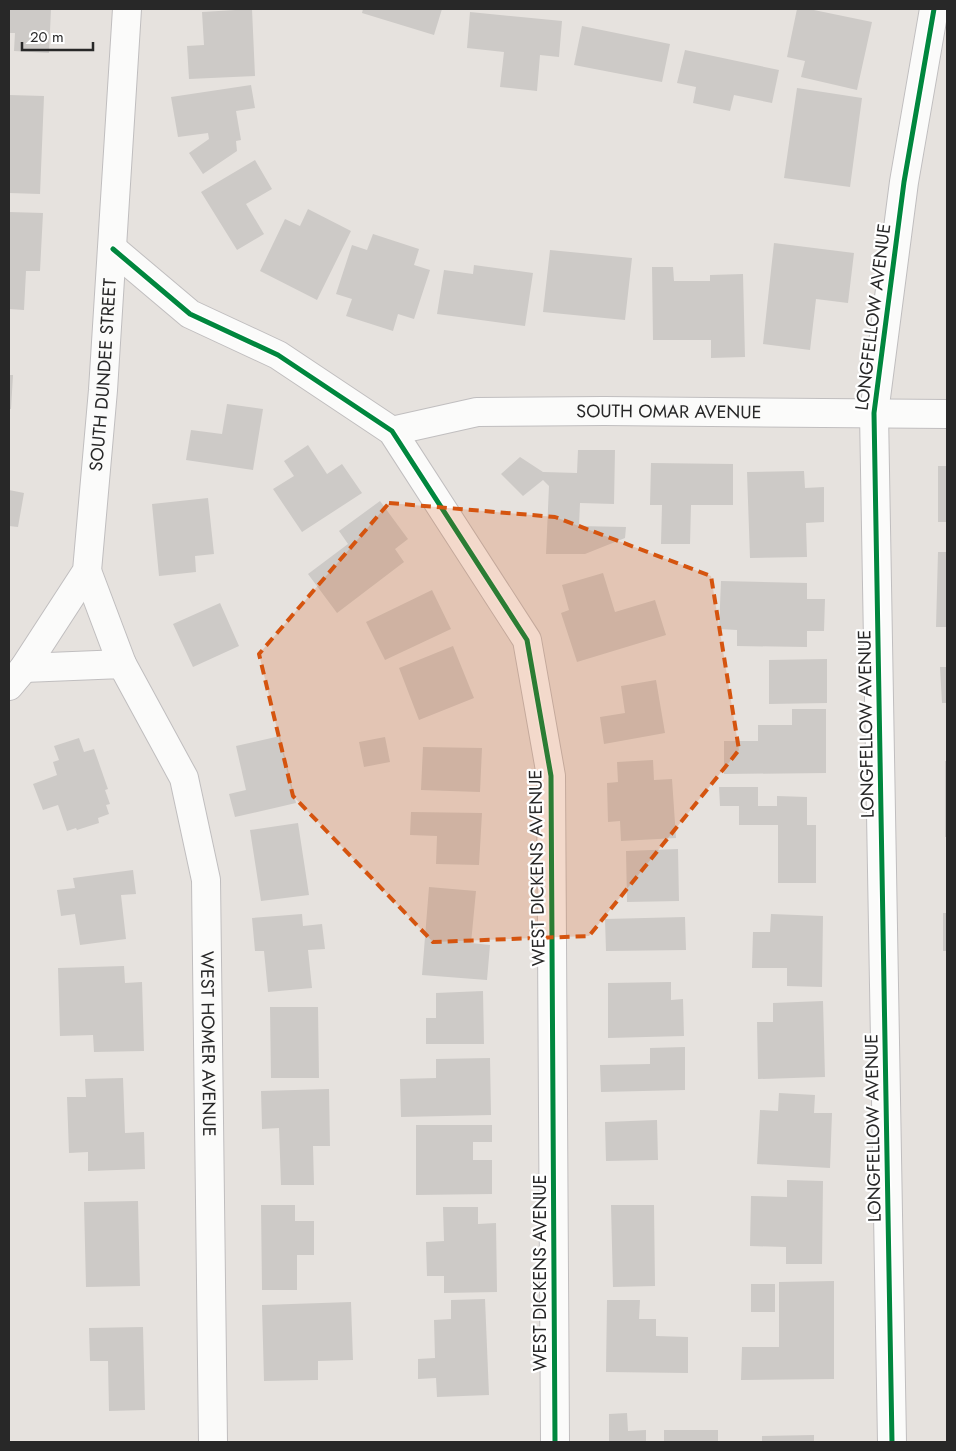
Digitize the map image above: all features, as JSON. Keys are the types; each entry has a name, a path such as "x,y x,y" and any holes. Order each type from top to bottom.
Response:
{"street":[{"name":"SOUTH DUNDEE STREET","path":"16,677 87,571 103,390 127,9"},
{"name":"LONGFELLOW AVENUE","path":"892,1442 874,413 904,182 934,9"},
{"name":"WEST DICKENS AVENUE","path":"113,249 190,314 278,355 392,431 527,640 551,776 554,1442"},
{"name":"SOUTH OMAR AVENUE","path":"392,431 477,412 604,411 947,414"},
{"name":"WEST HOMER AVENUE","path":"87,571 122,664 184,778 206,880 212,1442"},
{"path":"16,677 122,664"}],"highlighted area":[{"path":"389,503 555,517 711,576 739,750 589,936 433,942 293,796 259,654"}],"building":[{"path":"9,9 51,9 49,53 14,51 15,33 9,33"},
{"path":"252,9 255,76 189,79 187,46 204,45 202,12"},
{"path":"363,9 442,9 434,35 362,13"},
{"path":"797,9 809,9 872,22 857,90 801,77 805,61 787,57"},
{"path":"470,12 562,21 559,57 540,55 537,91 500,87 504,52 467,48"},
{"path":"582,26 670,44 662,82 574,65"},
{"path":"685,50 779,70 772,103 734,95 730,111 693,103 696,87 677,83"},
{"path":"251,85 255,108 236,111 241,140 236,141 237,151 203,174 189,153 209,139 208,133 178,137 171,97"},
{"path":"797,88 862,98 850,187 784,178"},
{"path":"9,95 44,96 40,194 9,193"},
{"path":"255,160 272,189 246,204 264,234 237,250 201,192"},
{"path":"308,209 351,231 317,300 260,271 285,219 300,226"},
{"path":"9,212 43,213 40,271 26,271 24,310 9,309"},
{"path":"373,234 419,249 414,265 430,270 414,319 398,314 393,331 346,316 352,299 336,294 352,245 367,250"},
{"path":"774,243 854,253 848,303 816,299 810,350 763,344"},
{"path":"550,250 632,258 625,320 543,312"},
{"path":"474,265 533,273 525,326 437,314 444,270 473,274"},
{"path":"652,267 673,267 674,281 710,281 710,275 743,274 745,357 711,358 711,340 653,340"},
{"path":"9,375 13,375 11,409 9,409"},
{"path":"227,404 263,409 253,470 186,460 191,430 222,434"},
{"path":"308,445 327,474 342,464 362,493 302,532 273,489 294,476 284,461"},
{"path":"578,450 615,450 614,504 580,503 579,526 626,527 625,538 585,554 546,554 549,486 543,480 523,496 501,474 520,457 543,472 577,473"},
{"path":"651,463 733,464 733,505 691,505 690,544 661,544 662,505 650,505"},
{"path":"938,466 947,466 947,522 938,522"},
{"path":"804,471 805,488 824,487 824,522 806,523 807,557 750,558 747,472"},
{"path":"9,490 24,493 18,527 9,526"},
{"path":"208,498 214,554 195,556 196,572 159,576 152,504"},
{"path":"380,501 408,539 395,549 404,562 337,613 308,574 348,544 339,531"},
{"path":"938,552 947,552 947,627 936,627"},
{"path":"603,573 615,612 655,600 666,635 577,662 561,613 569,610 562,585"},
{"path":"721,581 807,583 807,599 825,599 824,631 807,631 807,647 737,646 737,630 719,629"},
{"path":"432,590 451,629 385,660 366,622"},
{"path":"220,603 239,646 193,667 173,624"},
{"path":"453,646 474,698 419,720 399,668"},
{"path":"827,659 827,703 769,704 769,660"},
{"path":"940,667 947,667 947,703 942,703"},
{"path":"656,680 665,733 604,744 600,717 625,713 621,686"},
{"path":"792,709 826,709 826,773 724,774 724,741 758,741 758,725 792,725"},
{"path":"280,736 296,803 235,817 229,794 246,790 236,746"},
{"path":"385,737 390,762 364,767 359,742"},
{"path":"79,738 84,752 94,749 108,789 105,790 110,804 106,805 109,814 98,818 99,823 67,831 58,805 43,810 33,784 57,775 53,762 59,760 54,746"},
{"path":"423,747 482,748 480,792 421,790"},
{"path":"653,760 654,780 672,779 676,838 621,841 620,821 608,822 607,783 618,782 617,762"},
{"path":"945,761 947,761 947,837 945,837"},
{"path":"719,787 758,787 758,806 777,806 777,796 807,797 807,825 816,825 816,883 778,883 778,825 739,825 739,806 720,806"},
{"path":"411,812 482,813 479,865 436,864 437,836 410,835"},
{"path":"298,823 309,895 261,901 250,830"},
{"path":"678,849 679,901 627,902 626,851"},
{"path":"133,870 136,894 121,895 126,939 80,945 75,914 61,916 57,890 75,888 73,878"},
{"path":"429,887 476,891 471,943 490,945 487,980 422,975"},
{"path":"943,913 947,913 947,951 943,951"},
{"path":"302,914 303,926 322,924 325,949 308,950 312,988 268,992 264,951 255,951 252,918"},
{"path":"771,914 823,916 822,987 787,986 787,968 752,968 753,932 770,932"},
{"path":"685,917 686,950 606,951 605,919"},
{"path":"124,966 125,983 142,982 144,1051 94,1052 93,1035 60,1036 58,968"},
{"path":"671,982 671,1000 683,999 684,1036 608,1038 608,983"},
{"path":"483,991 484,1044 426,1044 426,1018 436,1018 436,993"},
{"path":"823,1001 825,1077 758,1079 757,1022 773,1022 773,1003"},
{"path":"270,1007 318,1007 319,1078 271,1078"},
{"path":"685,1047 685,1090 601,1092 600,1065 650,1064 650,1048"},
{"path":"490,1058 491,1115 401,1117 400,1079 436,1078 436,1059"},
{"path":"123,1078 125,1133 144,1132 145,1169 88,1171 88,1152 69,1153 67,1097 86,1097 85,1079"},
{"path":"329,1089 330,1146 313,1146 314,1185 281,1185 279,1128 262,1129 261,1091"},
{"path":"779,1093 815,1095 814,1113 832,1113 830,1168 757,1164 760,1110 778,1111"},
{"path":"657,1120 658,1160 606,1161 605,1122"},
{"path":"416,1125 492,1125 492,1142 473,1142 473,1160 492,1160 492,1194 416,1195"},
{"path":"787,1180 823,1181 822,1264 786,1264 786,1247 750,1246 751,1196 787,1197"},
{"path":"138,1201 140,1286 86,1287 84,1202"},
{"path":"261,1205 295,1205 295,1221 314,1221 314,1255 297,1255 297,1290 262,1290"},
{"path":"611,1205 654,1205 655,1286 613,1287"},
{"path":"443,1207 478,1207 478,1224 496,1223 497,1292 444,1293 444,1276 427,1276 426,1242 444,1241"},
{"path":"834,1281 834,1379 741,1380 742,1347 779,1347 779,1282"},
{"path":"751,1284 775,1284 775,1312 751,1312"},
{"path":"485,1299 489,1395 437,1397 436,1378 418,1379 418,1359 435,1358 434,1320 451,1319 451,1300"},
{"path":"607,1300 640,1300 639,1319 656,1319 656,1336 688,1337 688,1373 606,1372"},
{"path":"351,1302 353,1360 318,1361 318,1380 264,1381 262,1305"},
{"path":"143,1327 145,1410 109,1411 108,1361 90,1361 89,1328"},
{"path":"627,1413 628,1431 646,1430 646,1442 609,1442 609,1414"},
{"path":"664,1430 718,1430 718,1442 664,1442"},
{"path":"814,1435 814,1442 762,1442 762,1436"}],"cycle path":[{"path":"892,1442 874,413 904,182 934,9"},
{"path":"113,249 190,314 278,355 392,431 527,640 551,776 555,1442"}]}
